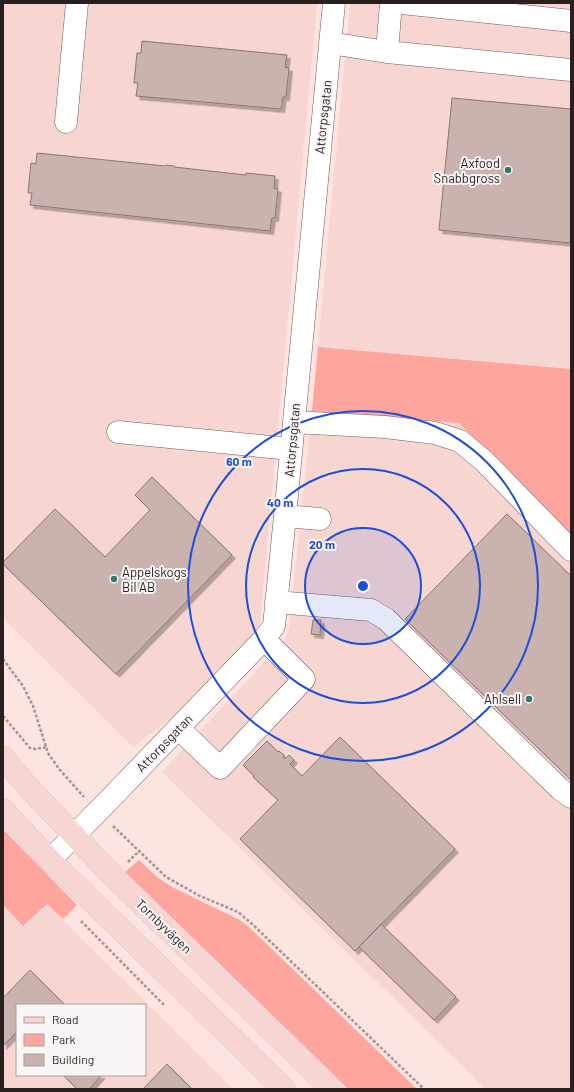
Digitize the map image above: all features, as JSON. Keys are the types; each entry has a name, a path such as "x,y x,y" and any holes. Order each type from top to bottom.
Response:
{"main road":[{"name":"Tornbyvägen","path":"3,756 28,787 113,876 332,1089"},
{"path":"3,810 50,860 284,1089"}],"street":[{"path":"66,122 78,3"},
{"name":"Attorpsgatan","path":"50,860 264,639 274,626 334,3"},
{"path":"387,52 391,3"},
{"path":"402,3 571,21"},
{"path":"330,43 387,52 571,70"},
{"path":"294,422 385,427 435,433 460,441 484,461 571,550"},
{"path":"118,432 291,449"},
{"path":"285,516 320,519"},
{"path":"276,602 371,610 386,619 560,789 571,797"},
{"path":"178,728 220,768 304,679 264,639"}],"path":[{"path":"3,659 23,686 32,706 48,753 59,769 98,811 166,877 200,896 238,912 250,922 424,1089"},
{"path":"3,716 30,748 36,749 47,747"},
{"path":"118,960 165,1006"}],"shaded area":[{"path":"3,3 317,3 260,622 253,635 177,713 133,747 7,622 3,615"},
{"path":"350,3 571,3 571,369 318,347"},
{"path":"312,411 459,423 571,534 571,1089 486,1089 162,772 285,640 289,628"},
{"path":"47,904 233,1089 3,1089 3,905 24,926"}],"green space":[{"path":"318,347 571,369 571,534 459,423 312,411"},
{"path":"3,829 77,905 63,919 47,904 23,926 3,905"},
{"path":"139,860 157,877 172,887 238,919 248,926 417,1089 348,1089 125,872"}],"building":[{"path":"142,41 287,55 285,67 289,68 286,97 283,97 281,109 136,96 138,83 134,83 137,53 141,53"},
{"name":"Axfood Snabbgross","path":"452,98 571,109 571,243 439,230"},
{"path":"37,153 166,165 246,175 246,173 275,176 274,188 278,189 275,218 272,218 270,231 30,205 32,193 28,193 31,163 36,164"},
{"name":"Appelskogs Bil AB","path":"152,477 232,555 116,674 3,564 3,562 55,509 105,557 150,510 135,495"},
{"name":"Ahlsell","path":"507,514 571,576 571,780 405,619"},
{"path":"313,620 321,620 320,635 311,634"},
{"path":"340,737 455,849 355,951 240,839 278,800 253,777 254,776 243,765 267,741 278,752 279,751 284,755 283,757 285,759 289,755 294,760 290,764 302,776"},
{"path":"381,924 456,997 434,1020 359,947"},
{"path":"30,970 64,1004 16,1004 16,1033 3,1046 3,998"},
{"path":"167,1064 192,1089 143,1089"},
{"path":"64,1076 101,1076 89,1089 77,1089"}],"place":[{"name":"Axfood Snabbgross","path":"508,170"},
{"name":"Appelskogs Bil AB","path":"114,579"},
{"name":"Ahlsell","path":"529,699"}]}
